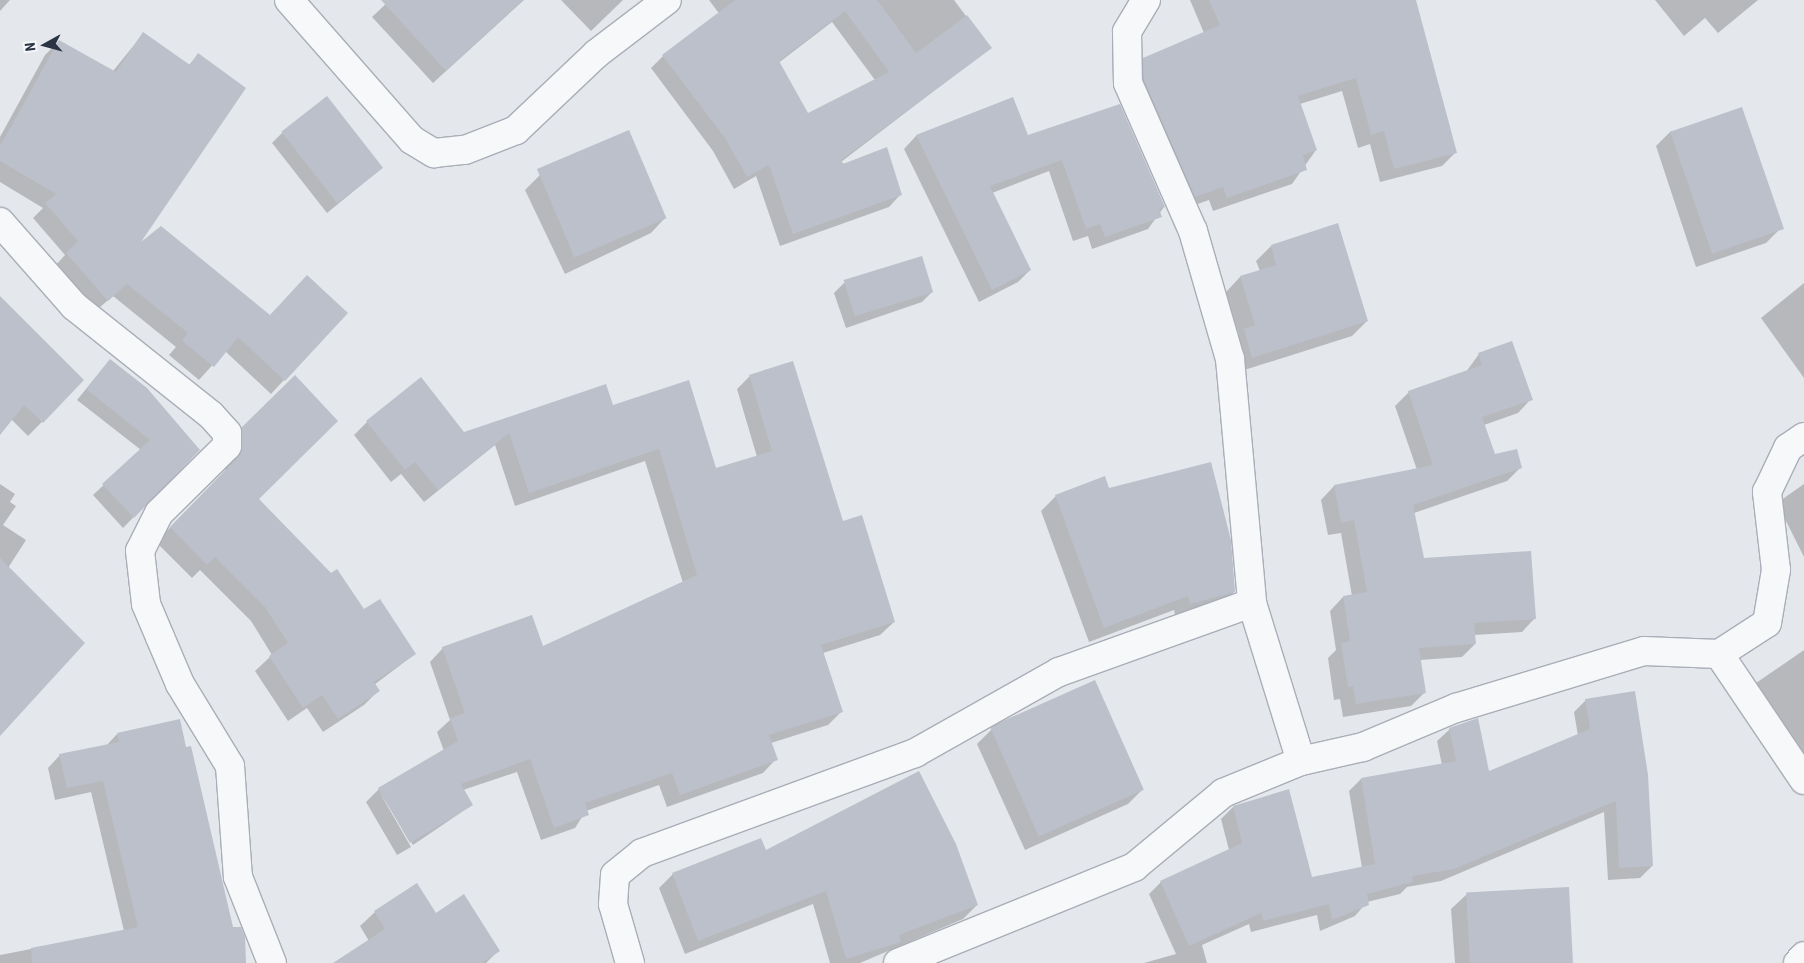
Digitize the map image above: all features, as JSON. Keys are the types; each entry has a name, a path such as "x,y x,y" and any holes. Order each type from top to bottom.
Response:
{"street":[{"path":"289,0 412,140 434,153 465,150 516,130 596,54 667,0"},
{"path":"1146,0 1127,32 1128,83 1193,231 1230,359 1252,603 1301,761"},
{"path":"0,222 74,306 211,415 227,433 227,446 159,513 140,551 146,604 180,684 230,766 238,877 272,963"},
{"path":"898,963 1134,867 1222,793 1301,761 1363,747 1456,708 1644,651 1719,654 1767,623 1776,570 1767,492 1788,448 1804,437"},
{"path":"630,963 613,904 615,875 642,853 915,753 1059,672 1252,603"},
{"path":"1719,654 1804,780"},
{"path":"1798,963 1804,956"}],"building":[{"path":"381,0 523,0 446,71"},
{"path":"735,0 877,0 916,53 967,15 992,48 841,160 843,164 887,147 902,195 793,234 769,165 747,177 725,138 662,55","holes":["845,11 889,72 808,113 779,61"]},
{"path":"1209,0 1416,0 1457,153 1394,169 1384,131 1371,135 1356,78 1298,96 1317,150 1303,155 1307,170 1227,198 1223,187 1195,197 1144,80 1143,58 1220,25"},
{"path":"143,32 190,65 198,53 246,88 141,242 161,226 270,315 307,275 348,313 285,381 238,337 214,367 182,341 188,333 127,284 108,301 66,253 78,241 45,203 56,194 0,161 0,146 59,40 116,72"},
{"path":"327,96 383,168 337,203 281,132"},
{"path":"1013,97 1028,135 1120,104 1165,207 1159,209 1162,217 1105,237 1100,224 1086,229 1062,160 990,186 1031,270 992,290 916,135"},
{"path":"1742,107 1784,229 1712,254 1670,132"},
{"path":"629,130 667,218 574,257 537,169"},
{"path":"1338,223 1368,321 1252,358 1244,329 1255,325 1240,276 1276,265 1271,245"},
{"path":"922,256 933,292 855,316 844,280"},
{"path":"0,296 84,380 43,423 24,405 0,435"},
{"path":"1512,341 1533,400 1482,417 1495,454 1517,449 1522,468 1413,505 1424,558 1531,551 1536,619 1474,623 1476,644 1419,648 1426,693 1356,704 1353,686 1348,687 1341,643 1350,641 1343,596 1367,592 1354,520 1341,523 1334,485 1433,465 1408,391 1482,365 1478,353"},
{"path":"110,359 147,388 200,450 134,518 102,484 150,440 86,389"},
{"path":"793,361 843,521 862,515 895,622 821,645 843,712 769,735 778,760 680,795 672,773 585,803 589,815 554,828 530,759 461,784 473,805 410,843 378,788 458,741 450,718 465,713 442,647 532,615 543,646 697,575 659,449 529,493 509,433 438,490 415,462 405,470 366,421 421,377 464,432 606,384 613,405 689,380 716,468 772,451 749,375"},
{"path":"295,375 338,421 259,499 331,573 337,569 364,609 380,599 416,654 374,682 380,691 338,719 322,695 303,708 269,656 288,643 265,607 215,557 207,565 170,527 238,457 241,428"},
{"path":"1211,462 1231,540 1235,592 1190,604 1188,596 1104,628 1055,495 1105,476 1109,488"},
{"path":"0,558 85,643 0,736"},
{"path":"1095,680 1144,790 1039,836 990,727"},
{"path":"1635,691 1648,775 1653,866 1619,868 1616,801 1454,869 1412,876 1413,882 1367,894 1369,905 1332,920 1329,904 1263,921 1261,913 1189,946 1160,881 1242,843 1233,806 1289,789 1312,877 1375,864 1361,778 1456,761 1449,728 1478,718 1489,771 1590,729 1585,699"},
{"path":"180,719 186,747 191,746 233,927 241,927 245,937 246,963 32,963 31,948 138,927 103,781 67,788 59,754 119,742 117,733"},
{"path":"919,771 956,844 978,905 899,935 901,942 846,959 826,891 698,941 672,873 761,838 766,850"},
{"path":"417,883 436,913 464,894 500,951 482,963 333,963 385,929 374,911"},
{"path":"1569,887 1573,963 1470,963 1466,892"}]}
